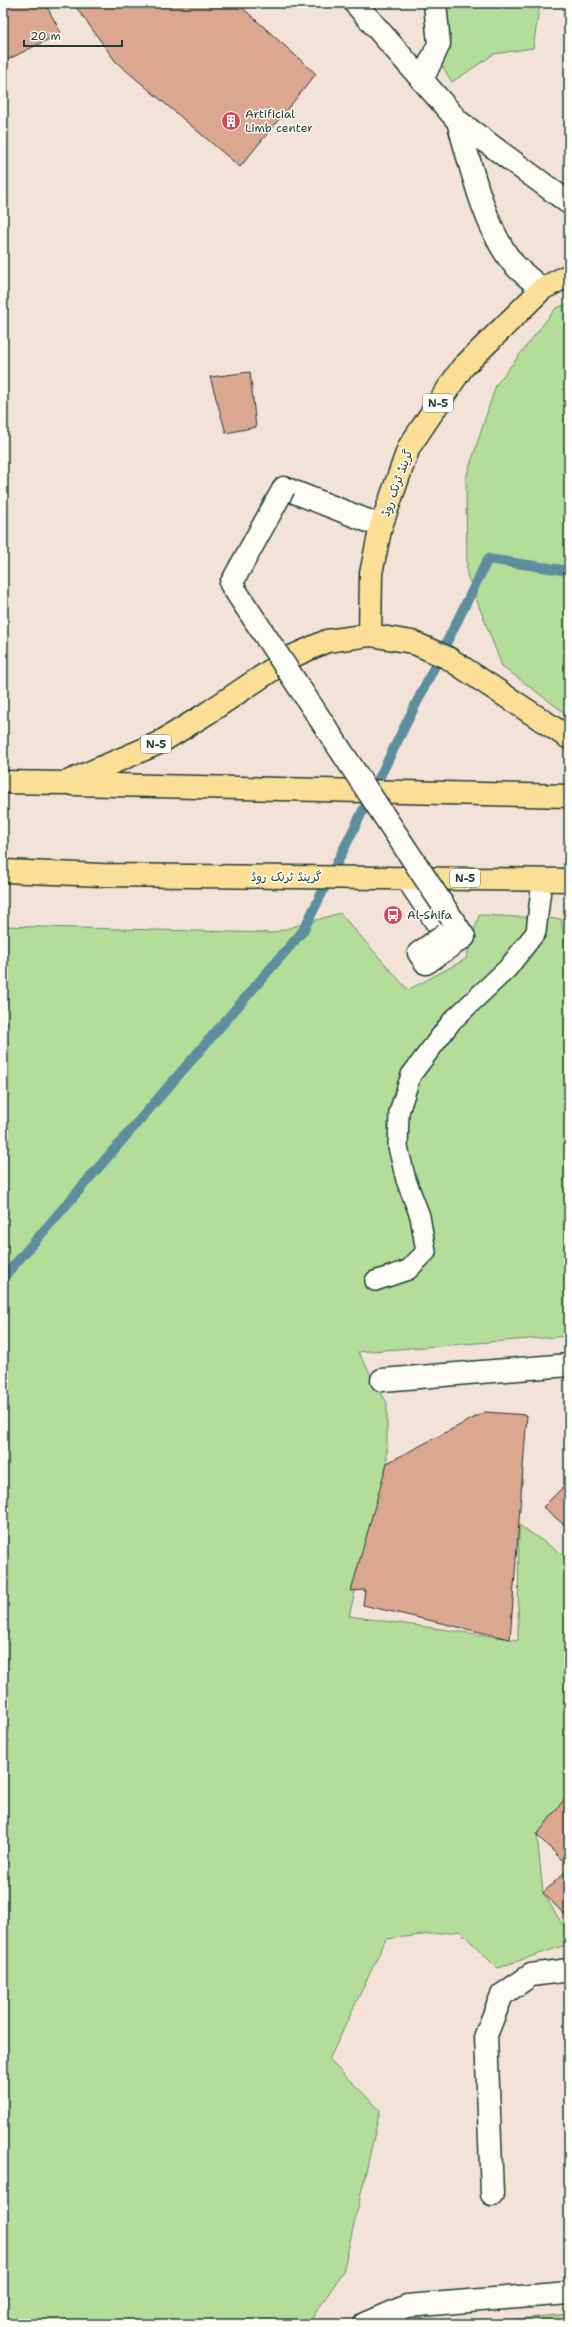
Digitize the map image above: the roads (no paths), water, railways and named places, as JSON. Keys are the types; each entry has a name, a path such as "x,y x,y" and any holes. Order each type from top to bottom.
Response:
{"highway":[{"name":"گرینڈ ٹرنک روڈ","path":"370,635 371,573 381,526 409,447 462,368 542,289 569,276"},
{"name":"N-5","path":"65,783 159,743 206,714 291,657 327,641 370,635 412,642 448,658 569,738"},
{"name":"N-5","path":"3,782 569,796"},
{"name":"گرینڈ ٹرنک روڈ","path":"3,870 102,875 275,878 406,877 569,880"}],"street":[{"path":"355,3 458,121 569,203"},
{"path":"422,80 439,44 435,3"},
{"path":"458,121 475,180 491,225 512,262 542,289"},
{"path":"381,526 284,488 231,584 464,937 426,963 419,953 445,935 406,877"},
{"path":"382,1380 569,1365"},
{"path":"492,2194 486,2035 502,1996 531,1975 569,1970"},
{"path":"365,2324 407,2306 569,2293"}],"lane":[{"path":"375,1282 408,1270 426,1252 420,1216 406,1180 398,1147 399,1112 411,1075 452,1021 508,968 536,932 542,880"}],"waterway":[{"path":"3,1278 303,931 488,559 569,571"}],"place":[{"name":"Artificial Limb center","path":"231,121"},
{"name":"Al-Shifa","path":"393,915"}]}
